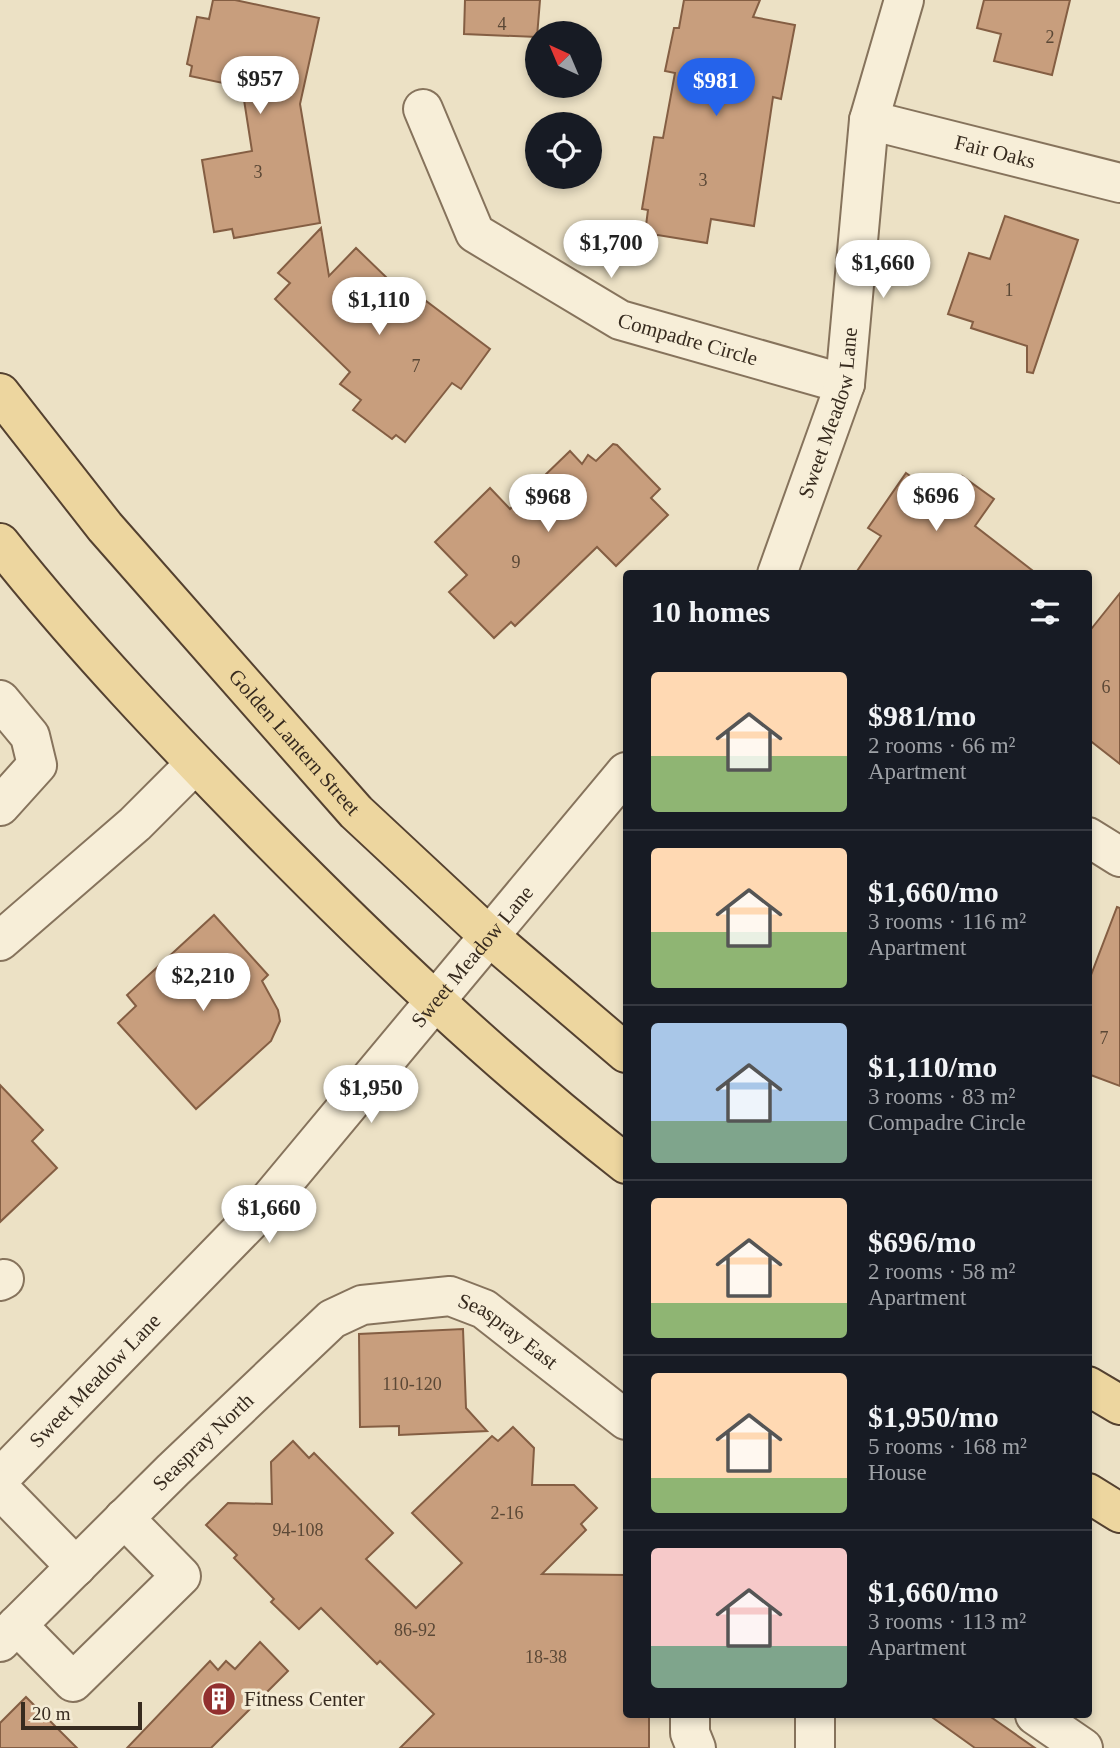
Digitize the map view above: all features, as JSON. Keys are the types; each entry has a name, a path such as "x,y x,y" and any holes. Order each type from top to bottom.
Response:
{"main road":[{"name":"Golden Lantern Street","path":"0,393 105,527 356,811 489,936 623,1050"},
{"path":"0,543 146,713 383,955 574,1123 623,1162"},
{"path":"1092,1388 1120,1405"},
{"path":"1092,1496 1120,1513"}],"street":[{"name":"Sweet Meadow Lane","path":"778,570 845,384 869,120 904,0"},
{"name":"Compadre Circle","path":"423,109 475,233 620,320 845,384"},
{"name":"Fair Oaks","path":"869,120 1120,183"},
{"path":"0,700 30,736 37,765 0,806"},
{"path":"0,941 135,824 195,764"},
{"name":"Sweet Meadow Lane","path":"0,1478 234,1240 623,776"},
{"path":"1092,840 1120,857"},
{"name":"Seaspray East","path":"332,1319 362,1304 450,1296 484,1309 623,1418"},
{"name":"Seaspray North","path":"9,1634 124,1518 332,1319"},
{"path":"0,1489 76,1567"},
{"path":"9,1634 73,1682 181,1576 124,1518"},
{"path":"690,1718 690,1733 696,1748"},
{"path":"815,1718 815,1748"},
{"path":"1039,1718 1083,1748"}],"building":[{"path":"213,0 235,0 319,18 300,104 320,223 234,238 232,229 214,232 202,160 252,151 242,87 190,76 192,66 187,64 197,17 209,19"},
{"path":"465,0 540,0 538,21 525,21 525,37 464,34"},
{"path":"684,0 760,0 753,17 795,25 781,99 773,97 754,226 711,219 707,243 645,233 648,210 642,209 654,137 663,138 675,73 665,71 674,28 679,28"},
{"path":"984,0 1070,0 1052,75 994,61 1001,34 977,28"},
{"path":"1005,216 1078,240 1033,373 1027,372 1027,346 971,328 973,322 948,314 969,253 990,259"},
{"path":"321,228 329,276 356,248 420,310 426,301 490,349 461,389 452,383 405,442 396,435 392,439 353,410 361,400 340,384 350,372 275,299 290,283 278,273"},
{"path":"613,444 660,489 651,498 668,515 616,566 597,547 515,626 511,622 494,638 449,592 467,575 435,542 490,488 510,509 570,451 582,464 588,455 596,461"},
{"path":"906,473 926,487 933,478 952,491 962,476 994,499 975,526 1032,570 858,570 881,536 868,528"},
{"path":"1120,593 1120,764 1092,742 1092,628"},
{"path":"1117,907 1120,908 1120,1086 1092,1076 1092,973"},
{"path":"214,915 268,975 262,981 278,1010 280,1021 271,1041 196,1109 118,1023 136,1006 127,995"},
{"path":"0,1085 43,1130 32,1141 57,1168 0,1222"},
{"path":"463,1329 466,1408 487,1431 399,1435 399,1426 360,1427 359,1334"},
{"path":"513,1427 534,1448 532,1485 574,1485 597,1508 581,1524 586,1530 542,1574 623,1575 623,1718 649,1718 649,1748 400,1748 434,1714 380,1661 377,1664 321,1608 299,1629 271,1602 274,1599 234,1558 237,1555 206,1525 228,1503 272,1504 271,1462 293,1441 309,1458 314,1453 393,1533 366,1559 416,1608 462,1563 412,1513 492,1436 498,1441"},
{"name":"Fitness Center","path":"260,1642 288,1671 211,1748 127,1748 210,1661 218,1670 226,1661 235,1669"},
{"path":"26,1697 77,1748 0,1748 0,1723"},
{"path":"933,1718 992,1718 1035,1748 975,1748"}],"place":[{"name":"Fitness Center","path":"219,1699"}]}
